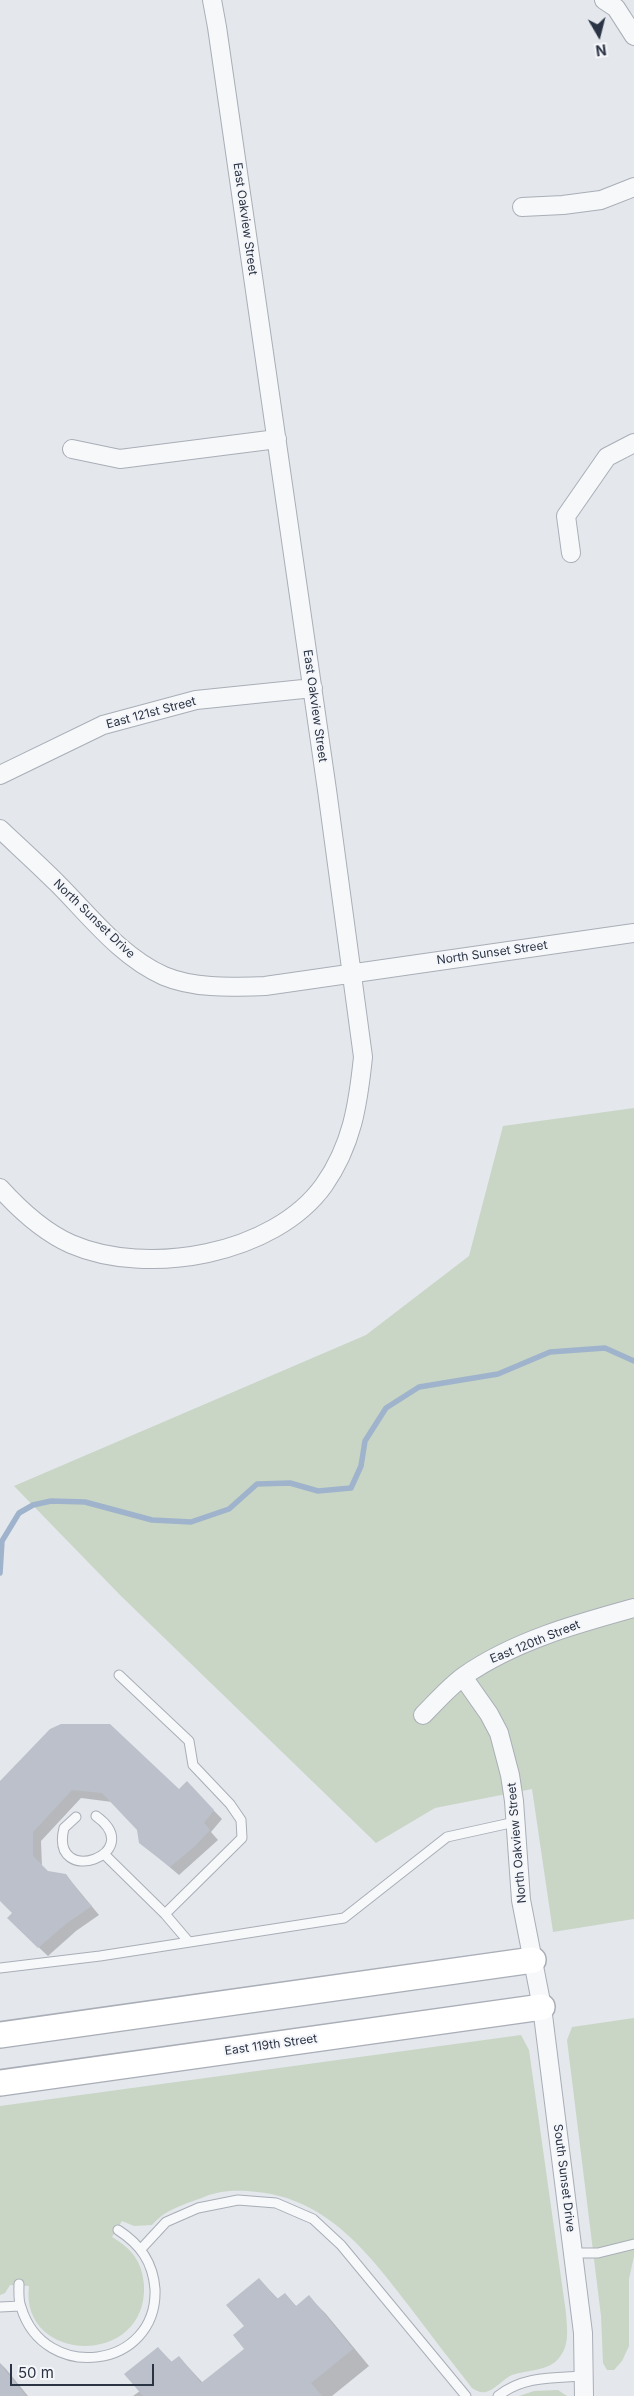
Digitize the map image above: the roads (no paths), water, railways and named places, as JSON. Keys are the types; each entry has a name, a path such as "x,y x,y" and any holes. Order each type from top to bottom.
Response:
{"main road":[{"path":"0,2035 534,1960"},
{"name":"East 119th Street","path":"0,2083 542,2007"}],"street":[{"name":"East Oakview Street","path":"0,1188 31,1217 70,1244 99,1253 151,1260 206,1254 261,1236 288,1219 314,1197 340,1160 352,1132 359,1095 362,1057 313,688 218,27 212,0"},
{"path":"604,0 616,8 634,36"},
{"path":"522,207 562,205 601,200 634,187"},
{"path":"72,449 120,459 277,439"},
{"path":"571,553 566,516 608,458 634,443"},
{"name":"East 121st Street","path":"0,775 103,725 196,700 313,688"},
{"name":"North Sunset Drive","path":"0,829 102,929 136,959 164,976 190,984 230,987 265,986 351,974"},
{"name":"North Sunset Street","path":"351,974 634,933"},
{"name":"East 120th Street","path":"423,1715 463,1677 490,1660 543,1637 634,1608"},
{"name":"North Oakview Street","path":"463,1677 489,1714 498,1733 510,1775 521,1900 534,1960"},
{"name":"South Sunset Drive","path":"534,1960 542,2007 583,2333 584,2396"}],"lane":[{"path":"119,1675 188,1741 193,1765 230,1804 241,1820 242,1838 165,1914"},
{"path":"76,1817 64,1828 62,1836 66,1852 72,1858 87,1862 95,1861 104,1854 110,1843 110,1835 104,1822 96,1816"},
{"path":"0,1968 100,1956 344,1918 447,1837 515,1822"},
{"path":"104,1854 165,1914 188,1941"},
{"path":"141,2249 166,2222 198,2208 238,2200 276,2203 313,2219 341,2245 466,2396"},
{"path":"19,2284 20,2306 29,2328 45,2345 66,2356 90,2359 113,2354 133,2341 138,2335 148,2322 155,2300 154,2276 146,2256 132,2240 118,2230"},
{"path":"573,2253 598,2253 634,2244"},
{"path":"0,2307 20,2306"},
{"path":"498,2396 506,2389 530,2379 584,2376"}],"waterway":[{"path":"0,1573 2,1541 19,1513 33,1505 51,1501 85,1502 152,1520 191,1522 229,1509 257,1484 290,1483 318,1491 351,1488 361,1466 365,1441 386,1408 419,1387 498,1374 550,1352 605,1348 634,1361"}]}
